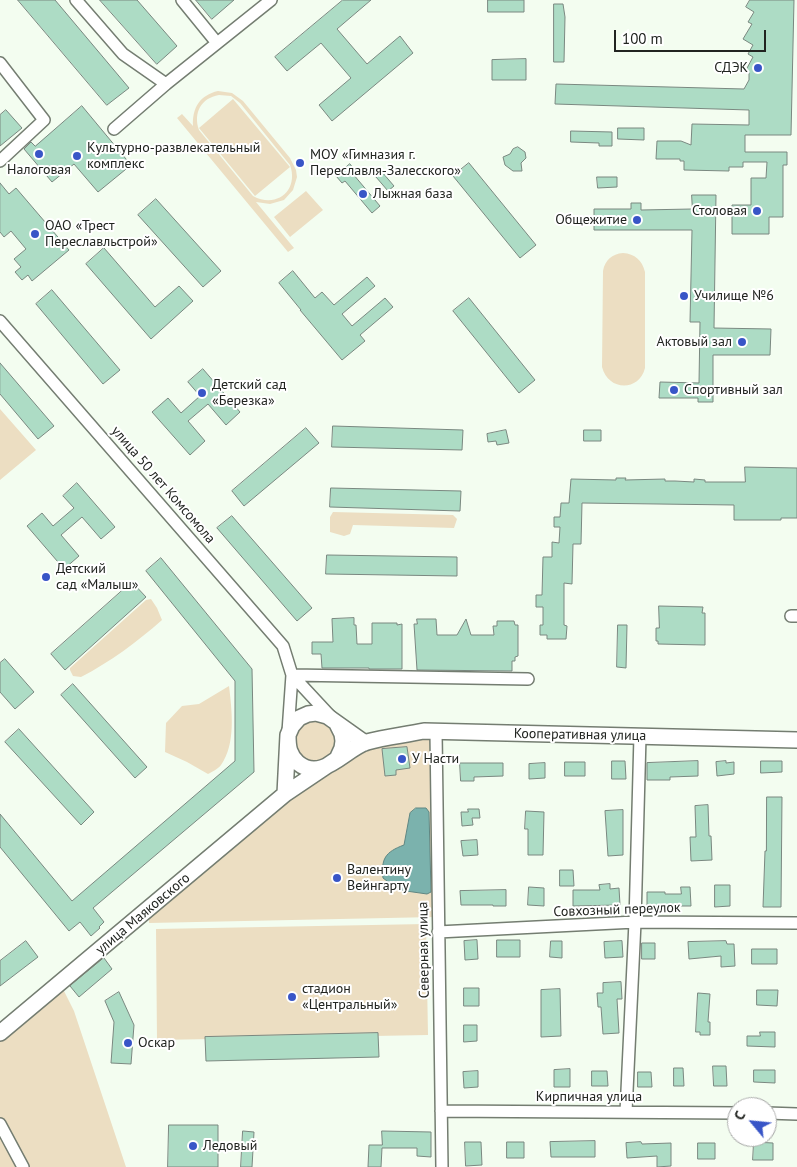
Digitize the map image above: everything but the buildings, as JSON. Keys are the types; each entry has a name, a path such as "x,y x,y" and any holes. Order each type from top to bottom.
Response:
{"main road":[{"path":"285,794 288,735 292,726 299,718 316,713 327,716 365,743 326,767 313,769 302,765 293,758 288,747 288,735"},
{"path":"326,767 337,759 342,748 342,734 338,724"},
{"name":"Кооперативная улица","path":"365,743 424,731 797,740"},
{"name":"улица Маяковского","path":"0,1033 285,794 326,767"}],"street":[{"path":"76,0 123,54 166,84"},
{"path":"182,0 217,43"},
{"path":"114,129 166,84 271,0"},
{"path":"0,63 44,120 0,161"},
{"name":"улица 50 лет Комсомола","path":"0,321 283,646 292,675"},
{"path":"292,675 528,679"},
{"path":"292,675 338,724"},
{"path":"288,735 292,675"},
{"name":"Северная улица","path":"436,732 442,1167"},
{"path":"626,1112 635,922 640,736"},
{"name":"Совхозный переулок","path":"438,932 635,922 797,923"},
{"name":"Кирпичная улица","path":"441,1111 727,1113"},
{"path":"777,1114 797,1114"},
{"path":"0,1124 4,1142 19,1165"}],"shaded area":[{"path":"218,91 232,93 243,101 290,158 296,170 297,177 293,190 284,200 270,204 256,202 294,248 288,252 177,118 182,114 193,126 194,114 198,103","holes":["219,95 231,96 240,103 290,165 292,174 289,189 278,198 270,200 253,196 199,130 197,118 203,103 207,99"]},
{"path":"233,99 290,167 255,196 199,128"},
{"path":"306,191 323,210 290,237 274,217"},
{"path":"623,253 637,258 645,272 645,368 642,376 637,381 624,386 610,381 602,367 603,271 605,264 610,258"},
{"path":"0,409 36,450 0,480"},
{"path":"333,512 453,515 457,519 454,528 353,525 350,534 344,536 330,532 330,517"},
{"path":"151,599 162,620 133,644 102,665 81,677 73,676 70,668 146,600"},
{"path":"229,686 232,716 231,737 226,757 220,766 208,774 165,752 166,723 182,706 199,704"},
{"path":"302,718 327,718 340,748 313,767 293,755 293,727"},
{"path":"432,736 435,917 149,923 149,913 287,798 367,746"},
{"name":"стадион «Центральный»","path":"426,924 428,1035 157,1040 156,929"},
{"path":"64,991 74,1011 126,1167 0,1167 0,1039 59,992"}],"water":[{"path":"416,808 426,808 429,812 431,892 427,894 399,890 383,878 384,861 392,850 404,845 410,813"}],"place":[{"name":"СДЭК","path":"758,68"},
{"name":"Налоговая","path":"39,154"},
{"name":"Культурно-развлекательный комплекс","path":"77,156"},
{"name":"МОУ «Гимназия г. Переславля-Залесского»","path":"300,163"},
{"name":"Лыжная база","path":"363,194"},
{"name":"Столовая","path":"757,211"},
{"name":"Общежитие","path":"637,220"},
{"name":"ОАО «Трест Переславльстрой»","path":"35,234"},
{"name":"Училище №6","path":"684,296"},
{"name":"Актовый зал","path":"742,342"},
{"name":"Спортивный зал","path":"674,390"},
{"name":"Детский сад «Березка»","path":"202,393"},
{"name":"Детский сад «Малыш»","path":"46,577"},
{"name":"У Насти","path":"402,759"},
{"name":"Валентину Вейнгарту","path":"337,878"},
{"name":"стадион «Центральный»","path":"292,997"},
{"name":"Оскар","path":"128,1043"},
{"name":"Ледовый","path":"193,1146"}]}
